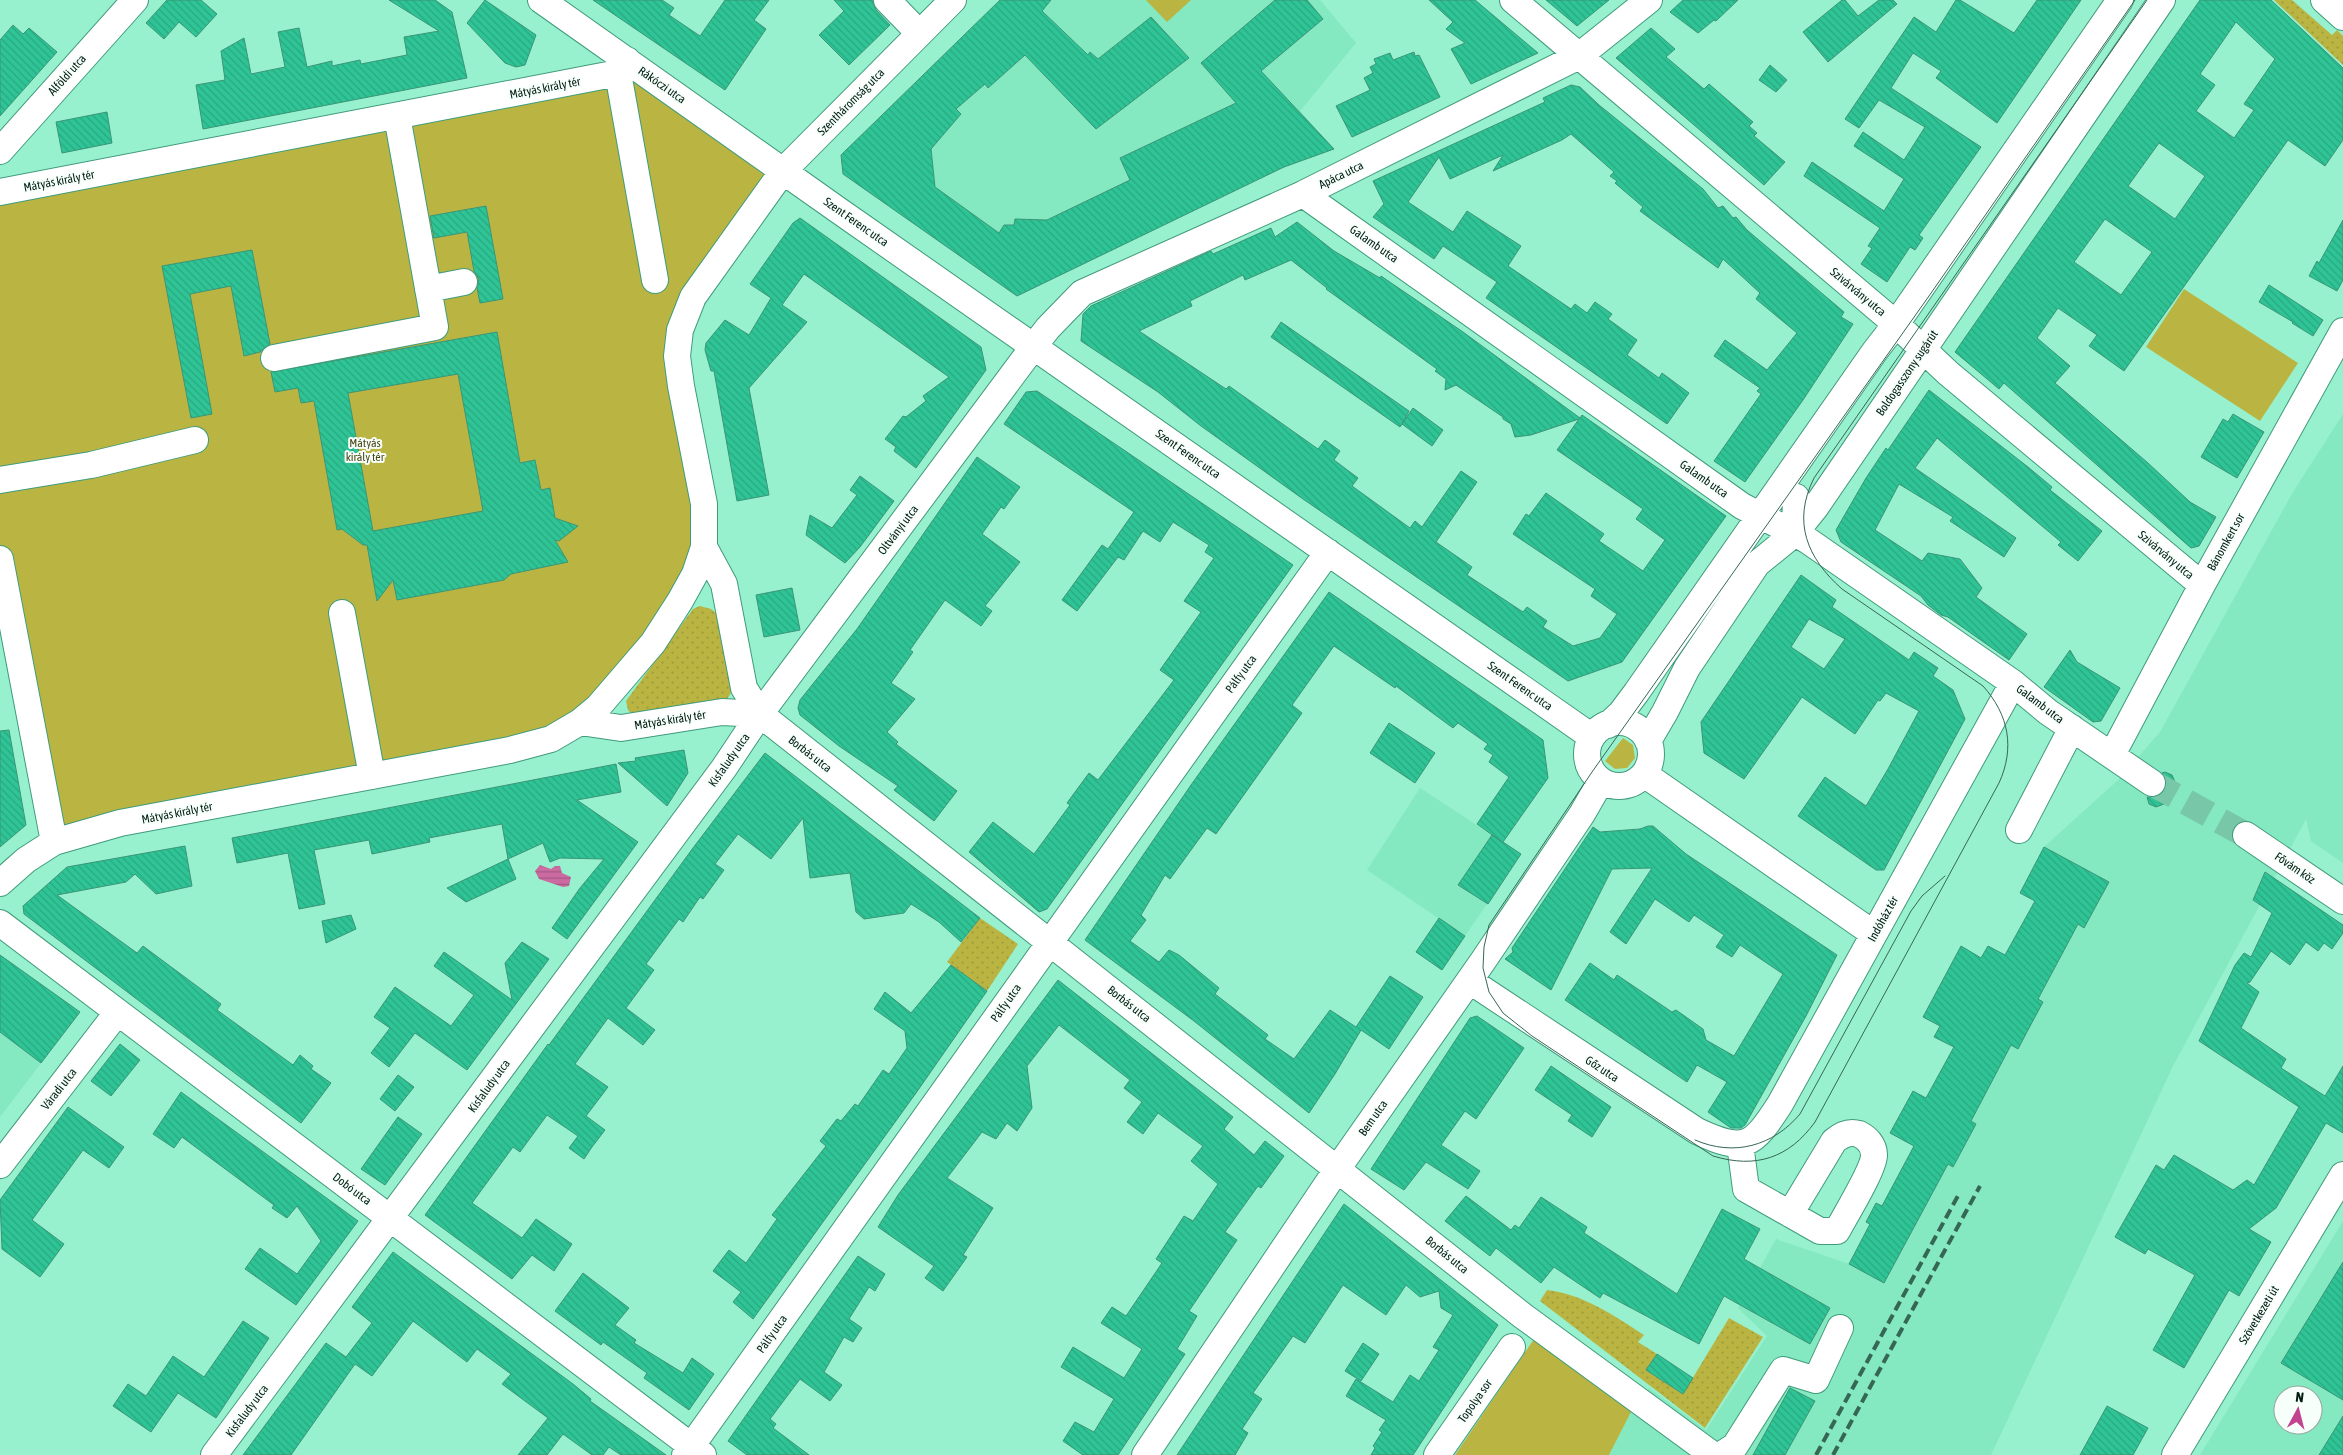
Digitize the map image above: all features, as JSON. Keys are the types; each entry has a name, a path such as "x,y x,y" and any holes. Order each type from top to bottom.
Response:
{"street":[{"name":"Alföldi utca","path":"0,151 135,0"},
{"name":"Rákóczi utca","path":"542,0 623,67 783,171"},
{"path":"887,0 920,33"},
{"name":"Szentháromság utca","path":"783,171 953,0"},
{"name":"Szivárvány utca","path":"1513,0 1909,336 1948,373 2202,586"},
{"name":"Apáca utca","path":"1034,346 1048,328 1082,293 1303,194 1579,56 1649,0"},
{"name":"Boldogasszony sugárút","path":"1648,741 1687,668 1757,564 1795,533 1815,508 1909,336 2120,0"},
{"name":"Boldogasszony sugárút","path":"1796,497 2141,0"},
{"name":"Boldogasszony sugárút","path":"1600,731 1621,713 1631,700 1875,351 1909,336 2162,0"},
{"path":"2324,0 2343,17"},
{"name":"Mátyás király tér","path":"0,192 397,116 623,67"},
{"path":"623,67 655,280"},
{"path":"274,358 435,327 397,116"},
{"name":"Mátyás király tér","path":"0,883 26,860 54,842 120,823 510,750 551,739 580,722 598,707 653,643 695,574 704,547 704,504 681,386 677,356 680,330 693,297 783,171"},
{"name":"Szent Ferenc utca","path":"783,171 1328,552 1600,731"},
{"name":"Galamb utca","path":"1303,194 1759,517 1795,533 2013,683 2072,728 2112,755"},
{"path":"428,289 464,282"},
{"name":"Bánomkert sor","path":"2112,755 2202,586 2343,331"},
{"name":"Oltványi utca","path":"760,714 1034,346"},
{"path":"0,480 91,464 195,440"},
{"path":"1759,517 1796,497 1795,533"},
{"name":"Borbás utca","path":"704,547 724,584 744,688 760,714 1338,1168 1523,1316 1714,1455"},
{"name":"Pálfy utca","path":"693,1452 1050,942 1328,552"},
{"path":"0,559 54,842"},
{"path":"342,613 372,776"},
{"name":"Indóház tér","path":"1740,1144 1753,1140 1770,1121 2013,683"},
{"name":"Mátyás király tér","path":"580,722 621,728 722,712 760,714"},
{"name":"Kisfaludy utca","path":"214,1455 718,776 760,714"},
{"path":"1620,722 1633,726 1648,741 1651,758 1644,774 1629,785 1610,785 1601,781 1592,772 1587,754 1600,731 1620,722"},
{"path":"2019,830 2072,728"},
{"path":"2112,755 2152,783"},
{"path":"1644,774 1874,934"},
{"name":"Bem utca","path":"1145,1455 1338,1168 1470,981 1582,814 1601,781"},
{"name":"Fővám köz","path":"2246,835 2343,901"},
{"name":"Dobó utca","path":"0,924 391,1218 693,1452"},
{"name":"Gőz utca","path":"1470,981 1697,1131 1719,1141 1740,1144"},
{"name":"Váradi utca","path":"0,1165 117,1013"},
{"path":"1740,1144 1746,1189 1790,1214"},
{"name":"Szövetkezeti út","path":"2176,1455 2343,1176"},
{"path":"1721,1455 1735,1446 1783,1370 1816,1380 1840,1328"},
{"name":"Topolya sor","path":"1437,1455 1512,1347"}],"shaded area":[{"path":"1000,0 1320,0 1356,43 1300,111 1334,149 1275,171 1017,296 843,174"},
{"path":"2343,414 2343,863 2311,841 2306,819 2173,1066 1991,1455 1609,1455 1631,1412 1649,1388 1706,1430 1767,1336 1738,1308 1776,1239 1849,1264 1870,1224 1866,1222 1876,1203 1882,1205 1914,1146 1890,1133 1913,1091 1926,1098 1953,1047 1940,1026 1961,946 1981,957 1988,946 2006,955 2034,901 2020,893 2044,847 2118,780 2160,732 2293,492"},
{"path":"1420,788 1521,854 1465,936 1367,870"},
{"path":"540,865 551,869 555,866 560,866 562,873 571,877 569,886 563,887 539,879 535,871"},
{"path":"0,955 80,1012 0,1117"},
{"path":"2343,1221 2343,1455 2200,1455"}],"green space":[{"path":"1146,0 1191,0 1167,22"},
{"path":"2274,0 2292,0 2332,35 2337,30 2343,36 2343,65"},
{"name":"Mátyás király tér","path":"627,60 783,171 685,313 704,504 695,574 580,722 54,842 0,559 0,192"},
{"path":"2184,289 2298,363 2260,421 2146,347"},
{"path":"700,606 711,609 717,614 733,690 725,702 633,716 628,710 626,701 693,609"},
{"path":"1623,738 1633,745 1635,758 1627,768 1615,769 1605,761"},
{"path":"980,918 1018,944 987,991 947,962"},
{"path":"1547,1290 1574,1296 1586,1301 1610,1313 1644,1335 1638,1342 1657,1354 1647,1371 1683,1394 1729,1318 1763,1337 1705,1428 1540,1301"},
{"path":"1534,1339 1631,1412 1609,1455 1455,1455"}],"building":[{"path":"167,0 201,0 217,14 196,37 179,22 164,39 146,23"},
{"path":"389,0 435,0 452,12 467,78 203,129 196,85 225,80 221,51 244,38 251,74 285,67 278,32 299,28 307,67 332,61 332,66 360,60 361,64 407,55 404,37 439,31"},
{"path":"485,0 536,35 525,65 516,67 505,63 467,23"},
{"path":"593,0 662,0 674,8 669,15 700,36 725,0 769,0 754,20 766,29 725,90"},
{"path":"834,0 872,0 876,10 890,25 849,65 819,35 844,11"},
{"path":"1000,0 1051,0 1042,11 1088,55 1090,52 1098,59 1151,17 1189,58 1096,129 1025,55 988,88 985,84 956,109 961,114 931,149 935,187 999,233 1004,225 1014,225 1015,219 1047,220 1130,180 1120,158 1236,103 1201,63 1275,0 1307,0 1323,19 1261,71 1334,149 1284,167 1017,296 843,174 841,155"},
{"path":"1429,0 1475,0 1538,53 1471,84 1451,49 1465,43 1446,29 1453,22"},
{"path":"1546,0 1609,0 1577,26"},
{"path":"1683,0 1738,0 1716,21 1714,20 1698,33 1670,12"},
{"path":"1842,0 1845,0 1858,16 1879,0 1893,0 1897,4 1828,62 1803,32"},
{"path":"1956,0 1960,0 2014,33 2037,0 2081,0 1997,123 1936,78 1941,71 1913,53 1891,88 1981,147 1919,235 1923,238 1915,250 1910,247 1887,282 1861,264 1872,248 1868,246 1880,228 1804,176 1812,162 1884,211 1904,179 1854,146 1863,132 1904,160 1925,127 1879,100 1859,128 1845,119 1914,17 1936,32"},
{"path":"2200,0 2271,0 2343,68 2343,140 2325,166 2288,140 2124,371 2089,346 2097,335 2058,308 2037,338 2070,366 2055,383 2190,502 2216,517 2199,546 2191,548 2004,383 1999,389 1955,352","holes":["2236,22 2275,59 2244,104 2254,110 2234,138 2196,111 2215,85 2200,74","2159,143 2205,176 2175,219 2128,186","2105,219 2152,252 2121,295 2074,262"]},
{"path":"13,25 23,34 29,28 57,52 0,116 0,40"},
{"path":"1651,28 1675,49 1666,57 1704,89 1709,84 1753,122 1749,126 1757,133 1754,136 1785,162 1764,185 1616,58"},
{"path":"1414,52 1415,56 1419,55 1440,97 1352,137 1336,106 1370,90 1364,78 1373,73 1370,67 1376,64 1374,59 1390,53 1393,60"},
{"path":"1770,65 1787,80 1776,92 1759,80"},
{"path":"1571,85 1580,87 1599,105 1703,189 1718,208 1723,206 1733,218 1736,217 1747,230 1844,312 1841,317 1853,324 1803,400 1745,482 1714,461 1761,394 1757,391 1760,388 1714,356 1725,340 1767,370 1797,333 1756,299 1760,293 1723,259 1718,268 1640,211 1643,207 1615,183 1617,181 1610,176 1614,172 1571,134 1562,140 1493,171 1503,155 1450,179 1439,157 1408,202 1453,232 1467,211 1521,246 1508,266 1571,309 1575,304 1587,313 1595,302 1612,314 1608,319 1637,340 1627,355 1659,378 1662,373 1689,393 1667,424 1486,298 1497,282 1443,246 1434,259 1373,217 1384,204 1373,181 1545,102 1543,98"},
{"path":"107,112 112,143 62,153 56,122"},
{"path":"486,206 503,299 480,303 477,288 479,279 474,271 467,232 434,238 430,216"},
{"path":"800,218 981,347 986,370 916,468 894,451 896,447 885,439 903,416 906,417 926,401 923,396 949,377 804,274 782,305 807,322 749,388 769,495 737,501 714,371 711,371 705,350 706,343 725,320 749,335 771,298 750,284 793,223"},
{"path":"2343,220 2343,280 2337,291 2309,276 2317,261 2319,263"},
{"path":"1297,222 1334,251 1380,278 1381,276 1463,332 1580,418 1582,415 1726,516 1622,662 1568,681 1303,499 1201,426 1158,392 1081,341 1083,314 1091,306 1211,251 1213,254 1271,228 1275,237","holes":["1291,260 1437,369 1435,371 1446,379 1445,390 1456,385 1503,417 1503,419 1511,424 1515,437 1531,435 1579,419 1557,450 1643,509 1636,519 1665,540 1643,571 1599,541 1604,534 1546,493 1529,516 1526,514 1513,534 1595,589 1591,596 1617,614 1600,638 1573,646 1543,627 1547,621 1527,607 1523,612 1467,575 1472,567 1436,542 1477,482 1461,471 1422,527 1415,521 1410,528 1352,486 1358,478 1334,460 1340,451 1325,440 1318,449 1229,386 1226,389 1139,331 1192,306 1190,301 1243,275 1245,280"]},
{"path":"252,250 270,344 260,352 244,356 231,286 190,294 212,414 191,418 162,266"},
{"path":"2269,285 2323,320 2313,336 2259,302"},
{"path":"1281,322 1409,411 1400,427 1271,337"},
{"path":"497,332 520,463 535,460 541,490 550,488 555,518 578,526 559,541 555,540 568,562 511,574 504,580 397,600 393,580 377,601 367,545 363,545 342,529 337,530 314,401 301,403 298,388 275,392 271,372","holes":["458,374 483,511 373,531 348,393"]},
{"path":"1929,390 2028,467 2052,487 2050,490 2102,531 2078,561 2058,545 2061,542 1937,438 1915,468 2016,538 2004,557 1950,521 1953,517 1899,484 1875,530 1922,561 1928,553 1960,559 1982,588 1976,597 2027,634 2009,660 1948,617 1941,615 1928,605 1921,596 1841,542 1836,530 1866,478 1886,448 1888,450"},
{"path":"1037,391 1293,565 1047,909 1039,912 969,852 993,822 1034,854 1070,805 1067,803 1089,773 1098,780 1174,680 1160,670 1201,612 1184,601 1214,558 1205,552 1209,545 1173,522 1160,542 1143,531 1124,560 1118,557 1077,611 1062,600 1102,545 1108,549 1134,512 1004,424 1026,392"},
{"path":"1413,408 1443,430 1432,446 1402,424"},
{"path":"2233,414 2264,432 2237,478 2201,457 2223,419 2228,422"},
{"path":"977,457 1020,487 1004,509 1001,507 982,534 1020,562 985,606 992,611 981,626 945,600 910,650 913,652 891,683 915,699 887,732 898,742 896,744 957,791 934,821 894,790 898,786 839,746 800,715 798,708 800,700 857,629"},
{"path":"860,476 894,501 860,547 845,563 806,535 810,515 832,528 857,495 850,490"},
{"path":"1801,575 1836,600 1832,607 1909,660 1914,652 1938,668 1933,676 1953,690 1965,719 1884,870 1876,870 1798,816 1825,777 1866,806 1919,711 1886,693 1880,701 1878,700 1855,734 1802,697 1744,779 1704,753 1701,722","holes":["1809,619 1845,639 1824,669 1791,647"]},
{"path":"792,588 800,630 764,637 756,595"},
{"path":"1329,592 1543,740 1548,778 1503,842 1521,854 1488,904 1458,885 1492,835 1502,842 1477,824 1509,777 1489,762 1493,755 1484,749 1488,744 1458,723 1453,728 1396,686 1395,688 1334,646 1292,705 1302,713 1216,834 1207,828 1170,879 1165,875 1141,915 1146,920 1130,941 1159,962 1169,950 1179,955 1219,988 1215,994 1268,1035 1265,1039 1294,1059 1330,1010 1356,1027 1390,976 1423,997 1389,1049 1361,1030 1309,1113 1194,1021 1085,940 1191,785"},
{"path":"2070,650 2077,662 2120,688 2101,721 2093,722 2044,687"},
{"path":"1389,723 1435,753 1415,783 1370,753"},
{"path":"9,730 26,825 0,847 0,731"},
{"path":"684,750 688,773 667,806 618,763 636,761 635,758"},
{"path":"765,753 980,918 961,942 939,922 911,904 904,913 864,919 856,912 850,873 810,878 803,818 771,859 738,834 715,864 724,870 703,899 700,897 683,922 679,919 646,964 654,970 626,1008 655,1030 643,1045 608,1018 575,1064 608,1087 586,1116 605,1130 584,1159 569,1148 578,1136 547,1115 520,1152 513,1147 472,1203 522,1238 536,1219 572,1244 554,1271 532,1255 512,1279 425,1215 548,1044"},
{"path":"616,764 621,792 577,800 638,842 567,939 552,928 580,888 604,859 560,858 550,862 543,843 508,859 502,824 429,838 430,842 372,854 369,840 314,850 325,904 299,909 288,853 237,863 232,838"},
{"path":"2165,772 2172,775 2175,782 2164,804 2156,807 2149,804 2147,797 2158,797 2164,792 2167,784 2162,773"},
{"path":"1653,826 1686,854 1837,955 1806,1016 1745,1125 1741,1128 1731,1128 1708,1112 1727,1082 1697,1065 1687,1082 1565,1000 1590,963 1614,980 1617,975 1672,1012 1676,1010 1703,1029 1706,1040 1734,1056 1783,974 1740,945 1732,957 1716,947 1724,935 1694,915 1689,922 1655,899 1626,944 1610,932 1652,868 1612,869 1551,990 1505,959 1513,952 1512,948 1593,827 1600,832 1640,829"},
{"path":"185,846 192,886 156,894 135,874 126,882 57,895 137,953 143,946 221,1004 217,1010 293,1065 300,1055 313,1066 311,1069 331,1083 301,1123 24,914 23,906 67,867"},
{"path":"2044,847 2109,882 2084,928 2078,924 2038,999 2043,1002 2018,1049 2011,1045 1971,1121 1976,1124 1953,1167 1948,1164 1884,1283 1849,1264 1870,1224 1866,1222 1876,1203 1882,1206 1914,1146 1890,1133 1913,1091 1926,1098 1954,1047 1934,1037 1940,1026 1923,1017 1961,946 1981,958 1988,946 2005,955 2035,901 2020,893"},
{"path":"508,859 516,879 466,902 447,888"},
{"path":"2265,872 2343,925 2343,933 2332,949 2324,943 2318,951 2306,942 2290,965 2271,951 2250,982 2247,983 2259,992 2241,1028 2286,1059 2281,1068 2325,1096 2343,1066 2343,1133 2326,1123 2276,1208 2249,1229 2271,1242 2239,1296 2229,1290 2184,1368 2153,1350 2195,1275 2148,1249 2145,1254 2115,1237 2156,1165 2164,1170 2174,1155 2233,1190 2247,1180 2254,1185 2299,1107 2199,1041 2235,965 2244,953 2251,957 2272,913 2253,900"},
{"path":"351,915 356,929 326,943 322,921"},
{"path":"1439,918 1465,936 1442,970 1416,952"},
{"path":"522,942 549,959 467,1070 415,1033 389,1067 371,1053 390,1028 374,1017 395,987 451,1026 474,995 434,966 444,952 512,1000 505,963"},
{"path":"0,955 80,1012 41,1063 0,1032"},
{"path":"951,965 987,991 753,1319 733,1302 741,1292 713,1271 729,1250 746,1263 777,1219 772,1215 826,1146 820,1141 837,1119 841,1121 855,1104 858,1106 883,1070 889,1074 907,1048 905,1031 874,1009 885,992 911,1013"},
{"path":"1058,980 1233,1117 1224,1129 1254,1155 1265,1141 1284,1156 1261,1188 1258,1186 1225,1232 1237,1240 1189,1311 1197,1316 1177,1349 1185,1354 1118,1455 1083,1455 1063,1441 1075,1422 1094,1432 1114,1399 1061,1367 1073,1347 1124,1378 1142,1349 1101,1323 1112,1307 1126,1316 1162,1263 1156,1259 1184,1216 1193,1221 1218,1184 1191,1161 1203,1146 1158,1113 1143,1134 1127,1122 1142,1102 1124,1088 1130,1080 1059,1025 1027,1066 1032,1108 1017,1131 1007,1123 996,1139 982,1132 947,1178 993,1208 963,1255 967,1257 943,1291 925,1278 934,1266 878,1227 898,1195"},
{"path":"1477,1016 1524,1048 1476,1119 1465,1111 1441,1145 1480,1171 1468,1189 1426,1162 1404,1190 1371,1169 1470,1018"},
{"path":"120,1044 140,1060 111,1096 91,1081"},
{"path":"1551,1066 1611,1107 1592,1137 1568,1121 1572,1115 1535,1090"},
{"path":"398,1075 414,1087 395,1111 380,1099"},
{"path":"181,1092 358,1221 296,1305 245,1269 260,1248 297,1274 321,1241 297,1206 287,1218 272,1208 274,1205 182,1137 174,1148 153,1134"},
{"path":"68,1107 124,1147 109,1168 83,1150 32,1220 64,1244 40,1277 2,1249 0,1200"},
{"path":"398,1117 422,1134 385,1185 361,1169"},
{"path":"1466,1196 1511,1230 1515,1225 1519,1228 1541,1197 1587,1227 1584,1233 1677,1294 1722,1209 1760,1229 1744,1259 1830,1308 1810,1344 1724,1296 1699,1344 1603,1293 1600,1298 1554,1267 1541,1283 1496,1248 1490,1256 1445,1221"},
{"path":"1344,1204 1498,1325 1413,1455 1371,1455 1375,1448 1373,1446 1382,1432 1379,1430 1386,1420 1346,1396 1356,1379 1393,1402 1410,1375 1419,1381 1439,1350 1433,1347 1453,1315 1441,1308 1439,1291 1420,1297 1406,1285 1386,1315 1343,1285 1305,1343 1293,1336 1253,1393 1262,1399 1242,1429 1248,1433 1235,1455 1177,1455"},
{"path":"393,1252 573,1384 591,1399 590,1401 666,1455 621,1455 609,1447 603,1455 592,1455 563,1434 547,1455 518,1455 548,1418 502,1384 511,1374 477,1349 467,1362 413,1321 372,1376 355,1364 291,1455 243,1455 326,1343 346,1357 372,1323 352,1307"},
{"path":"858,1256 885,1274 875,1291 869,1287 849,1319 862,1328 853,1342 844,1337 824,1372 842,1385 830,1401 800,1379 770,1419 776,1424 773,1428 809,1455 747,1455 728,1441"},
{"path":"2343,1262 2343,1400 2323,1388 2323,1385 2318,1385 2281,1363"},
{"path":"583,1273 629,1308 615,1325 636,1340 634,1343 683,1373 692,1358 714,1374 689,1410 644,1378 647,1373 603,1342 601,1345 555,1311"},
{"path":"243,1321 269,1338 216,1418 178,1393 151,1432 113,1406 128,1384 146,1396 173,1356 204,1377"},
{"path":"1363,1343 1379,1354 1361,1381 1345,1371"},
{"path":"1657,1354 1693,1378 1683,1394 1646,1370"},
{"path":"1790,1388 1815,1401 1785,1455 1753,1455"},
{"path":"2107,1406 2148,1428 2133,1455 2080,1455"},
{"path":"2343,1416 2343,1455 2319,1455"}],"tunnel":[{"path":"2152,783 2246,835"}],"tram line":[{"path":"2135,0 1929,296 1592,772 1489,925 1484,947 1483,968 1489,992 1503,1013 1532,1036 1713,1156 1743,1161 1770,1157 1783,1152 1794,1144 1815,1122 1999,783 2007,757 2007,732 2004,720 1999,708 1983,686 1842,589 1820,565 1812,552 1804,524 1807,494 1814,478 2147,0"},
{"path":"1695,1140 1724,1148 1752,1145 1778,1134 1800,1114 1911,911 1922,896 1945,876"}],"railway":[{"path":"1833,1455 1980,1186"},
{"path":"1816,1455 1959,1194"}]}
